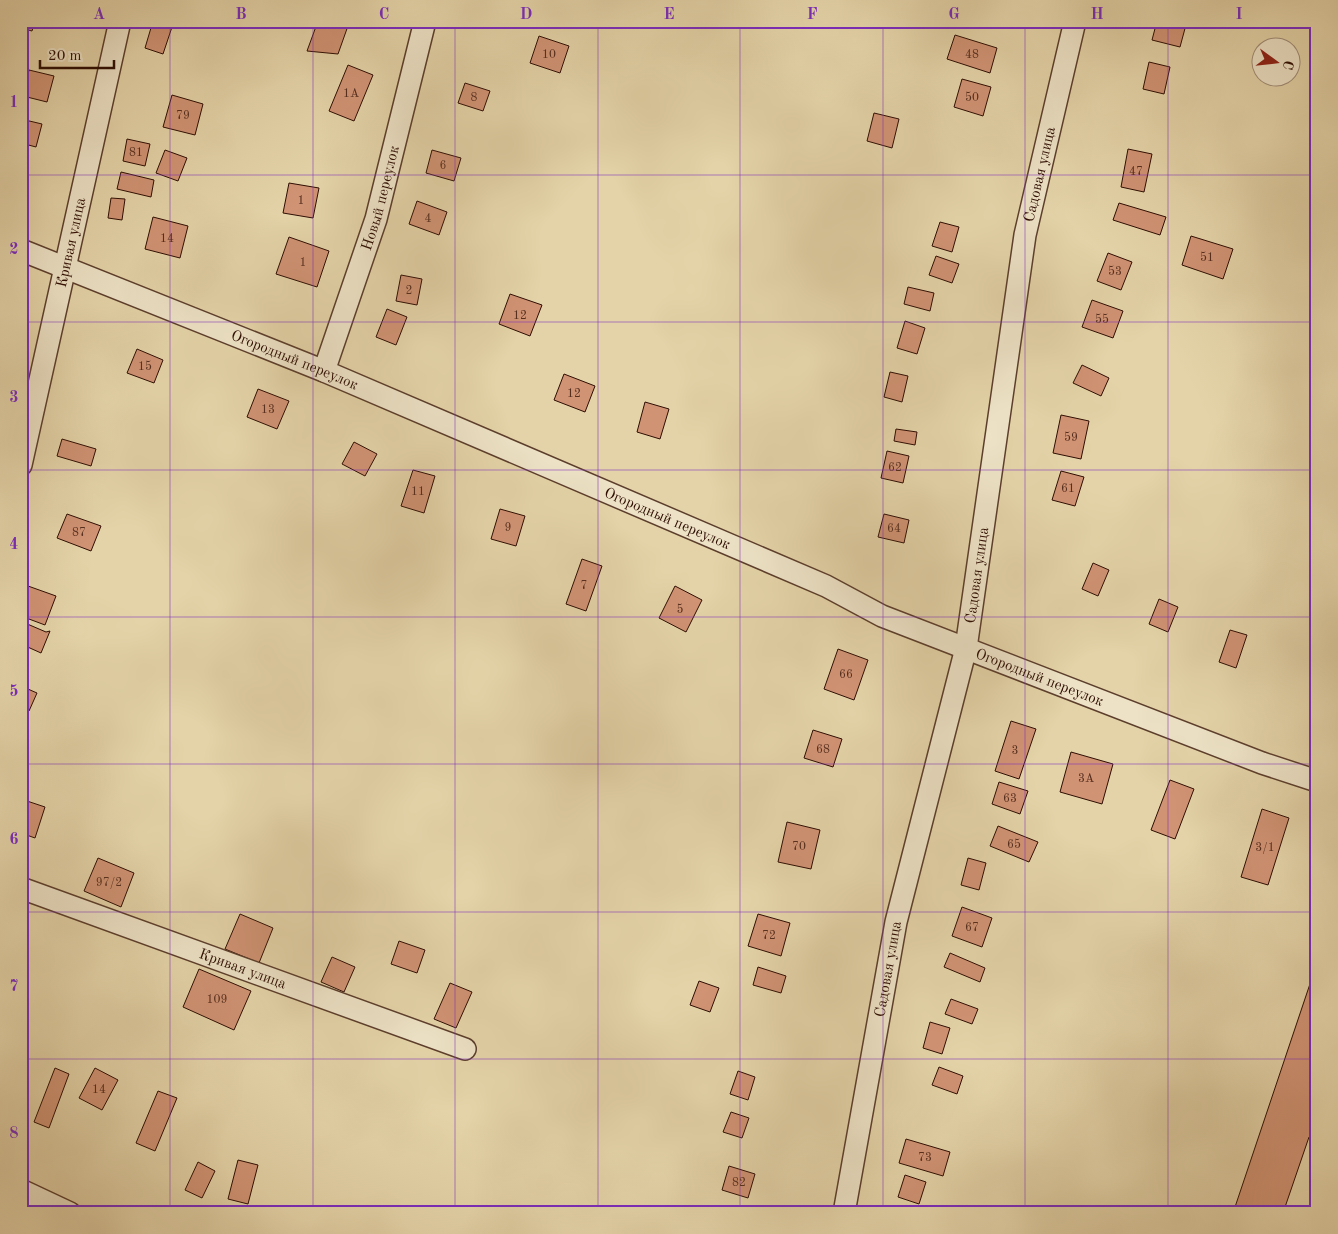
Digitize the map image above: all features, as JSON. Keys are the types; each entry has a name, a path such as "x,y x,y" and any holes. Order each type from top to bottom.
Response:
{"street":[{"name":"Кривая улица","path":"21,465 120,21"},
{"name":"Новый переулок","path":"324,371 376,219 425,21"},
{"name":"Садовая улица","path":"844,1213 896,922 966,648 1026,235 1076,21"},
{"name":"Огородный переулок","path":"21,250 324,371 826,586 882,616 1262,763 1317,781"},
{"name":"Кривая улица","path":"21,888 465,1049"},
{"path":"21,1190 70,1213"}],"building":[{"path":"21,21 35,21 32,31 21,28"},
{"path":"153,21 172,27 163,54 145,48"},
{"path":"318,21 349,23 338,54 307,51"},
{"path":"481,21 502,21 499,28"},
{"path":"1157,21 1187,21 1180,47 1152,40"},
{"path":"955,35 997,48 990,73 947,59"},
{"path":"539,36 569,46 560,73 530,63"},
{"path":"1149,62 1170,67 1164,94 1143,89"},
{"path":"348,65 373,75 354,121 329,111"},
{"path":"29,70 54,76 47,102 23,96"},
{"path":"962,79 991,87 983,116 954,107"},
{"path":"465,83 490,91 483,111 458,103"},
{"path":"172,95 203,104 195,135 163,127"},
{"path":"874,113 899,119 892,148 867,141"},
{"path":"21,119 42,124 36,147 21,143"},
{"path":"127,139 150,144 145,166 123,161"},
{"path":"1128,149 1152,154 1144,192 1121,187"},
{"path":"165,150 187,158 178,181 156,173"},
{"path":"432,150 461,158 454,181 426,173"},
{"path":"121,172 154,180 151,197 117,189"},
{"path":"289,183 319,188 313,218 283,213"},
{"path":"111,198 125,199 122,220 108,218"},
{"path":"417,201 447,212 439,235 409,224"},
{"path":"1119,203 1166,217 1160,235 1113,220"},
{"path":"153,217 188,226 180,258 145,249"},
{"path":"940,222 959,227 952,252 932,246"},
{"path":"1191,236 1233,249 1223,279 1182,265"},
{"path":"289,237 329,251 317,287 276,274"},
{"path":"1108,253 1132,262 1121,290 1097,281"},
{"path":"936,256 959,264 952,283 929,275"},
{"path":"401,275 422,279 417,305 396,301"},
{"path":"908,287 934,293 930,311 904,304"},
{"path":"510,294 542,305 530,336 499,324"},
{"path":"1092,300 1123,311 1113,338 1082,327"},
{"path":"387,309 407,317 396,345 376,337"},
{"path":"905,321 925,328 917,354 897,348"},
{"path":"137,349 163,360 154,383 127,373"},
{"path":"1082,365 1109,378 1101,396 1073,383"},
{"path":"890,372 908,376 902,402 884,397"},
{"path":"564,374 595,386 585,412 554,400"},
{"path":"258,389 289,401 277,429 247,417"},
{"path":"645,402 669,409 660,439 637,432"},
{"path":"1061,415 1089,421 1081,459 1053,453"},
{"path":"896,429 917,432 915,445 894,441"},
{"path":"62,439 96,449 91,466 57,456"},
{"path":"354,442 377,454 365,476 342,464"},
{"path":"887,451 909,456 903,483 881,478"},
{"path":"413,470 435,476 424,513 401,506"},
{"path":"1061,471 1084,477 1075,506 1052,500"},
{"path":"500,509 525,516 516,546 491,539"},
{"path":"67,514 101,526 91,551 57,538"},
{"path":"884,514 909,520 904,543 878,537"},
{"path":"582,559 602,566 586,611 566,604"},
{"path":"1093,563 1109,570 1098,596 1082,589"},
{"path":"28,586 56,596 45,625 21,616 21,604"},
{"path":"675,586 702,600 686,632 659,618"},
{"path":"1159,599 1178,607 1168,632 1149,624"},
{"path":"25,623 46,632 50,631 41,653 21,644 21,630"},
{"path":"1230,630 1247,635 1236,668 1219,662"},
{"path":"838,649 868,660 854,700 824,689"},
{"path":"21,686 37,693 29,711 21,708"},
{"path":"1011,721 1036,729 1019,779 995,771"},
{"path":"813,730 842,739 833,767 804,758"},
{"path":"1071,752 1113,764 1102,804 1060,792"},
{"path":"1170,780 1194,789 1175,839 1151,830"},
{"path":"999,782 1028,791 1020,814 992,804"},
{"path":"27,801 45,807 35,838 21,833 21,817"},
{"path":"1262,809 1289,818 1268,885 1241,877"},
{"path":"787,822 820,830 811,869 778,862"},
{"path":"998,826 1038,842 1029,862 990,846"},
{"path":"98,858 134,873 121,907 84,891"},
{"path":"968,858 986,863 979,890 961,885"},
{"path":"962,907 992,918 982,947 952,936"},
{"path":"240,914 273,928 259,963 225,949"},
{"path":"758,914 790,923 781,956 748,946"},
{"path":"399,941 425,950 417,973 391,964"},
{"path":"950,953 985,968 980,982 944,967"},
{"path":"332,957 355,967 344,992 321,982"},
{"path":"1317,963 1317,1139 1309,1137 1283,1213 1233,1213"},
{"path":"758,967 786,976 781,993 753,985"},
{"path":"199,969 251,991 234,1030 183,1007"},
{"path":"699,981 719,988 710,1012 690,1005"},
{"path":"450,983 472,992 456,1028 434,1019"},
{"path":"951,999 978,1009 972,1024 945,1014"},
{"path":"930,1022 950,1028 942,1054 923,1048"},
{"path":"939,1067 963,1076 957,1094 932,1085"},
{"path":"55,1068 69,1074 49,1128 34,1122"},
{"path":"95,1068 118,1080 102,1110 79,1098"},
{"path":"738,1071 755,1077 748,1100 730,1094"},
{"path":"158,1091 177,1098 155,1151 136,1143"},
{"path":"731,1112 749,1118 742,1138 723,1132"},
{"path":"906,1139 950,1152 943,1176 899,1163"},
{"path":"238,1160 258,1165 248,1204 228,1199"},
{"path":"198,1162 215,1171 202,1198 185,1190"},
{"path":"729,1166 755,1174 748,1198 722,1190"},
{"path":"905,1175 926,1182 919,1204 898,1197"}]}
